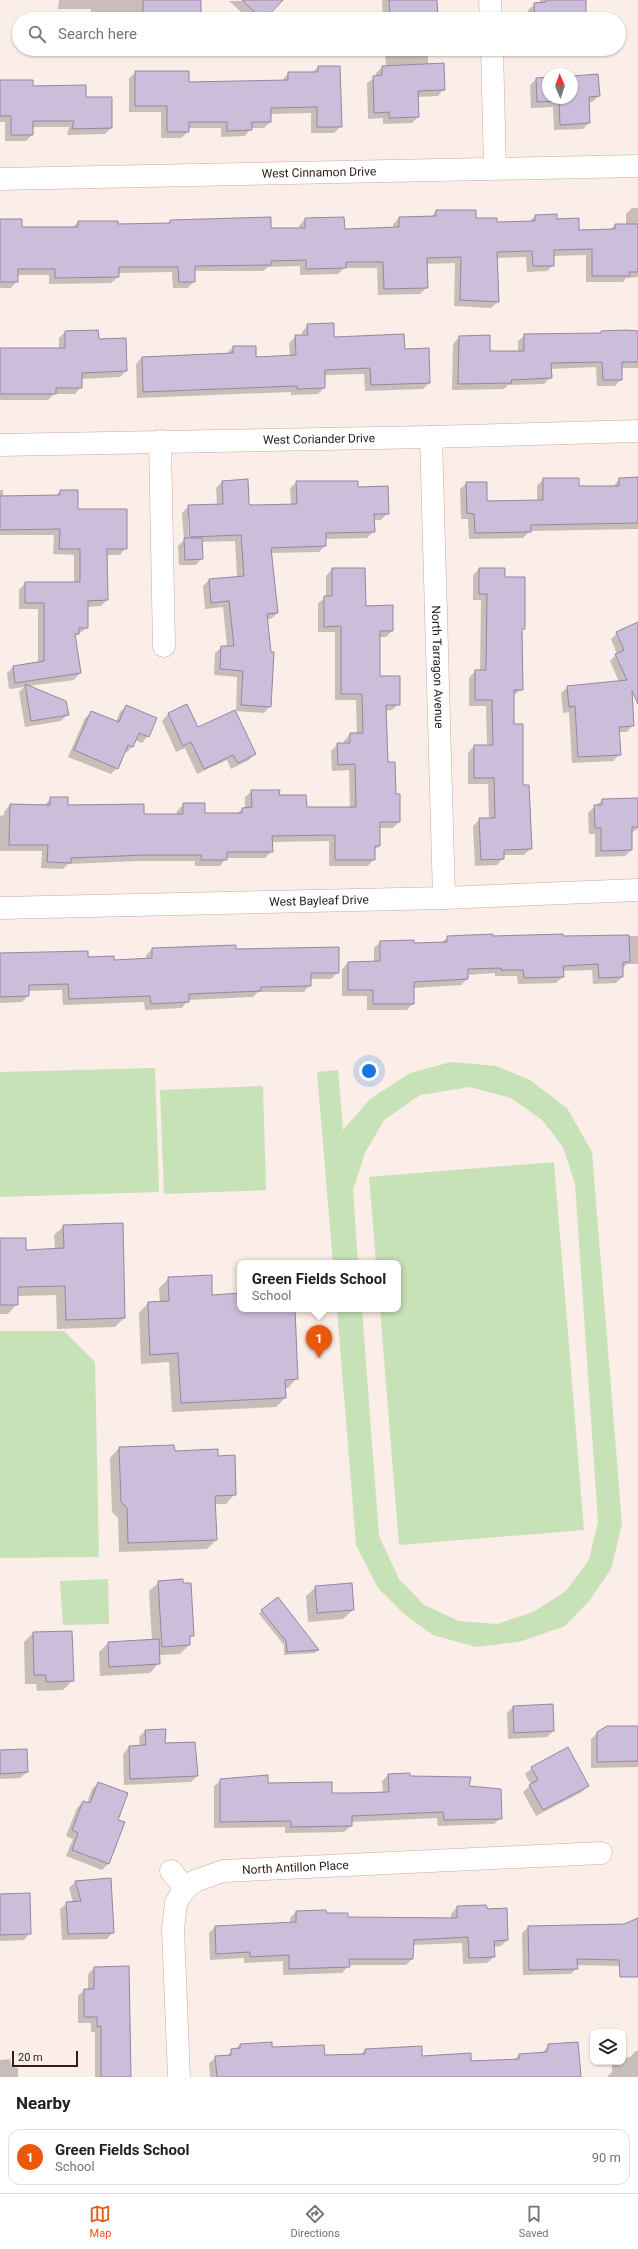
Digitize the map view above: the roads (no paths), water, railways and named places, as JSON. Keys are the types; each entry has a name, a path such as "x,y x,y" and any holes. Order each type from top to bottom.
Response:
{"street":[{"path":"490,0 491,12"},
{"path":"492,56 495,168"},
{"name":"West Cinnamon Drive","path":"0,179 638,166"},
{"name":"West Coriander Drive","path":"0,445 431,437 638,431"},
{"name":"North Tarragon Avenue","path":"431,437 444,898"},
{"path":"160,441 164,646"},
{"name":"West Bayleaf Drive","path":"0,908 444,898 638,890"},
{"name":"North Antillon Place","path":"179,2077 173,1929 176,1903 186,1889 201,1878 223,1871 601,1853"},
{"path":"171,1872 186,1889"}],"place":[{"name":"Green Fields School","path":"319,1358"}]}
